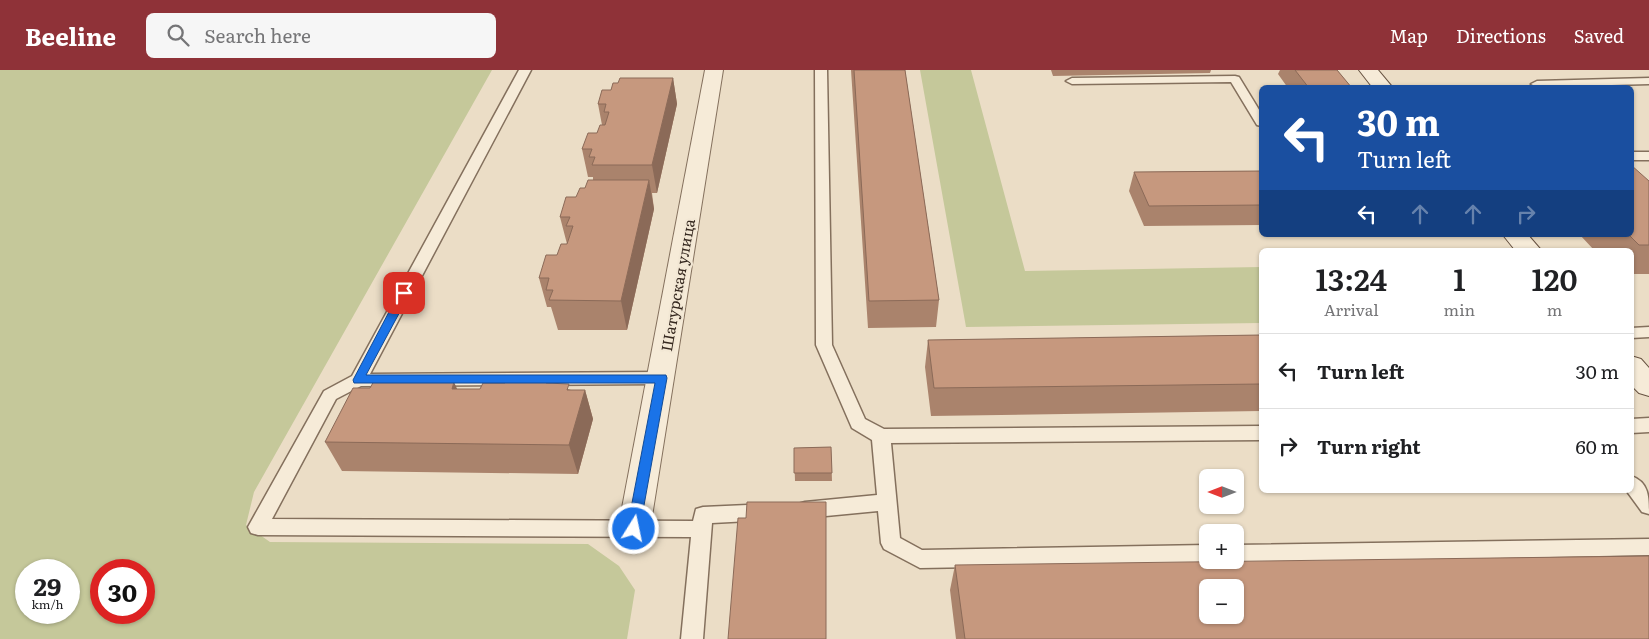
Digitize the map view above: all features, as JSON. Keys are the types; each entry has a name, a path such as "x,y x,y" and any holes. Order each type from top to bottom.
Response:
{"street":[{"name":"Шатурская улица","path":"634,529 662,378 714,70"},
{"path":"1368,70 1381,85"},
{"path":"1517,237 1527,248"},
{"path":"1634,369 1649,386"}],"lane":[{"path":"358,380 525,70"},
{"path":"821,70 824,345 858,423 881,436 1259,433"},
{"path":"1072,81 1235,80 1259,119"},
{"path":"1538,85 1649,81"},
{"path":"1634,156 1649,156"},
{"path":"1634,333 1649,332"},
{"path":"662,378 358,380 330,395 258,526 701,529"},
{"path":"1634,426 1649,425"},
{"path":"881,436 891,543 920,559 1199,554"},
{"path":"1634,487 1649,506"},
{"path":"692,639 703,516 820,510 888,502"},
{"path":"1244,554 1649,546"}],"green space":[{"path":"0,70 492,70 254,492 246,525 270,542 588,544 619,566 635,590 627,639 0,639"},
{"path":"920,70 971,70 1025,271 1259,267 1259,323 966,327"}],"building":[{"path":"854,70 905,70 939,300 869,301"},
{"path":"1295,70 1337,70 1350,85 1307,85"},
{"path":"620,78 673,78 652,165 592,165 595,157 589,157 592,149 582,149 588,133 597,133 600,125 605,125 609,112 604,112 606,104 598,104 602,90 611,90 613,83 618,83"},
{"path":"1634,168 1649,181 1649,245 1639,245 1631,237 1634,237"},
{"path":"1259,171 1259,205 1149,206 1134,172"},
{"path":"588,180 649,180 621,301 549,300 553,290 546,290 549,278 539,278 546,255 557,255 561,244 567,244 573,226 566,226 570,217 560,217 566,197 576,197 580,188 585,188"},
{"path":"1259,335 1259,384 934,388 928,340"},
{"path":"395,377 437,377 435,381 454,382 452,389 480,389 483,383 505,383 507,378 547,378 546,383 569,384 567,390 585,390 569,445 325,442 353,388 370,388 374,381 392,381"},
{"path":"831,447 832,473 794,473 794,448"},
{"path":"747,502 826,502 826,639 728,639 738,518 746,518"},
{"path":"1649,556 1649,639 965,639 955,565 1199,562 1199,569 1244,569 1244,561"}],"route":[{"path":"404,293 358,380 662,378 634,529"}]}
